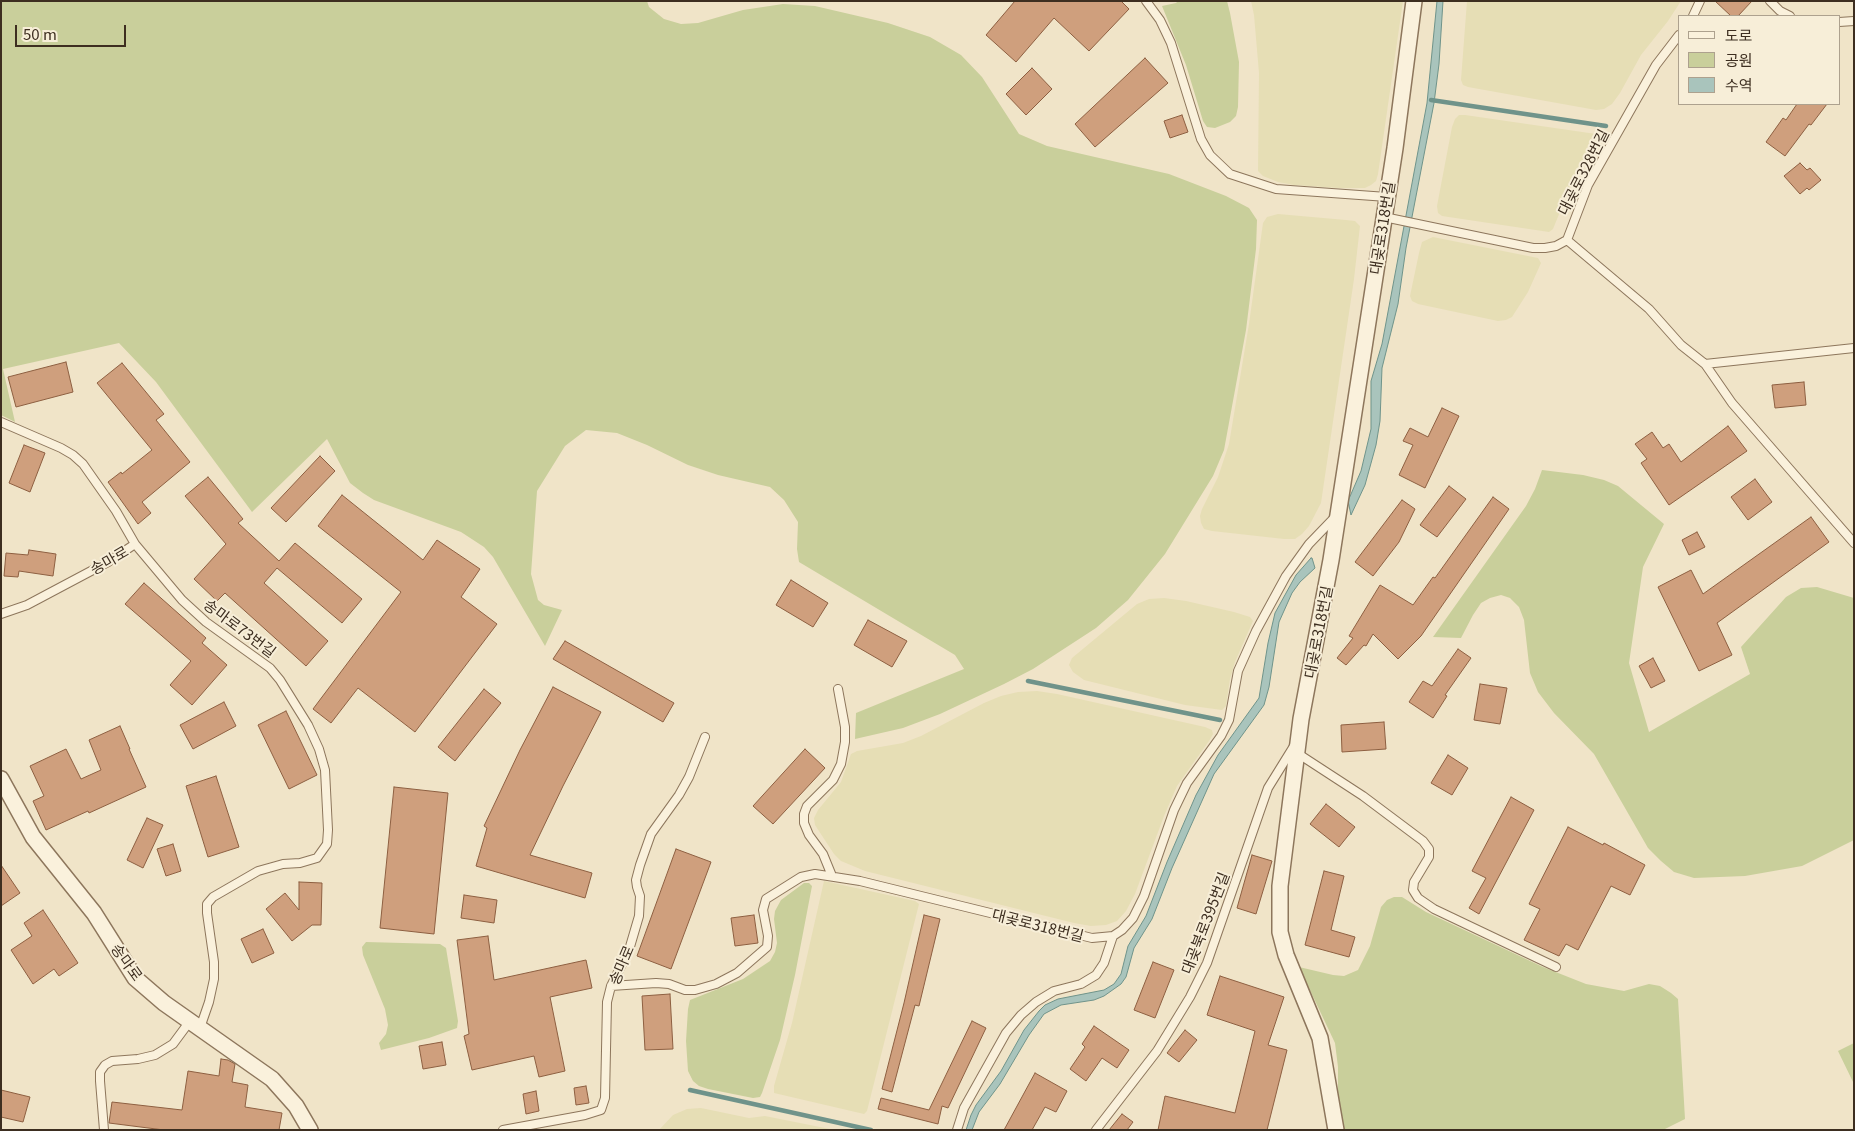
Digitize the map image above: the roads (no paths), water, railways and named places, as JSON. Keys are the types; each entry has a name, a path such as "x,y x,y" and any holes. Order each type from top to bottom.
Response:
{"street":[{"name":"대곶로318번길","path":"1336,1130 1320,1038 1286,955 1280,932 1280,886 1298,746 1390,218 1387,196 1414,1"},
{"name":"송마로","path":"1,779 33,837 94,913 135,978 164,1003 272,1079 296,1106 310,1130"}],"lane":[{"path":"1146,1 1160,20 1171,44 1201,139 1210,155 1230,174 1276,189 1387,196"},
{"path":"1693,15 1700,1"},
{"path":"1770,1 1780,11 1788,15"},
{"path":"1840,22 1854,21"},
{"name":"대곶로328번길","path":"1390,218 1533,248 1556,246 1566,240 1588,185 1656,65 1678,36"},
{"path":"1566,240 1649,309 1681,345 1705,364 1732,404 1854,543"},
{"path":"1705,364 1854,348"},
{"name":"송마로73번길","path":"1,422 61,448 83,464 116,511 135,544 182,600 206,622 259,660 275,674 308,725 319,749 325,770 327,844 317,858 300,864 283,864 258,871 213,897 207,904 214,962 214,979 209,1002 195,1025"},
{"path":"957,1130 968,1100 985,1068 1011,1027 1036,1002 1054,991 1081,984 1096,975 1104,963 1113,936 1122,930 1133,918 1144,896 1174,810 1187,783 1221,736 1229,720 1238,671 1269,607 1286,576 1309,544 1338,514"},
{"name":"송마로","path":"1,614 27,605 108,562 135,544"},
{"path":"832,876 822,854 809,835 804,823 804,814 808,806 833,780 841,764 845,742 845,727 838,689"},
{"name":"송마로","path":"503,1130 585,1115 601,1110 606,1098 607,1002 611,986 629,950 639,916 640,896 636,880 640,865 648,842 657,825 679,795 689,777 705,737"},
{"path":"1298,746 1423,841 1429,849 1429,858 1414,882 1413,890 1418,898 1434,908 1556,967"},
{"name":"대곶북로395번길","path":"1096,1130 1157,1051 1190,997 1207,964 1268,788 1298,746"},
{"name":"대곶로318번길","path":"611,986 656,983 669,984 686,990 695,990 716,984 737,973 767,947 768,936 763,910 766,899 800,877 815,874 832,876 1092,938 1113,936"},
{"path":"104,1130 100,1072 105,1065 112,1061 138,1059 155,1055 173,1044 195,1025"}],"water":[{"path":"1437,1 1443,1 1439,64 1434,103 1406,248 1398,304 1382,368 1380,421 1376,445 1365,485 1351,515 1348,501 1361,471 1371,429 1371,381 1382,344 1427,103"},
{"path":"1311,558 1315,568 1300,582 1292,593 1279,622 1269,687 1264,705 1214,774 1172,868 1152,919 1134,948 1126,977 1121,984 1104,996 1094,1000 1061,1005 1044,1014 1029,1035 1000,1084 979,1112 972,1130 966,1130 976,1105 1001,1071 1024,1030 1039,1011 1045,1005 1058,999 1104,990 1114,984 1121,974 1128,946 1146,916 1196,795 1218,755 1259,698 1275,613 1296,575"}],"waterway":[{"path":"1431,100 1606,126"},
{"path":"1028,681 1220,720"},
{"path":"690,1090 871,1130"}]}
